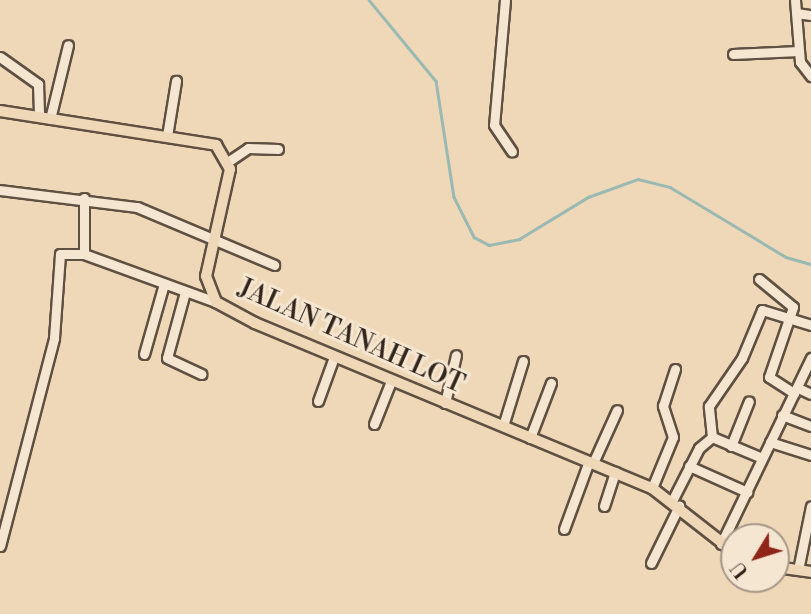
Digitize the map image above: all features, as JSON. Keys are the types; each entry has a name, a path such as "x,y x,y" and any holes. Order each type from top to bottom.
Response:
{"main road":[{"path":"0,111 216,145 229,160"},
{"name":"JALAN TANAH LOT","path":"229,160 206,276 216,302 334,357 652,488 676,503 720,543"},
{"path":"790,569 811,572"}],"street":[{"path":"505,0 494,125 512,152"},
{"path":"795,0 799,51 811,76"},
{"path":"796,13 811,15"},
{"path":"45,118 68,45"},
{"path":"733,54 799,51"},
{"path":"0,57 41,88 45,118"},
{"path":"167,136 176,81"},
{"path":"229,160 248,148 278,149"},
{"path":"0,190 84,198 137,207 213,243 274,265"},
{"path":"84,198 84,254"},
{"path":"0,546 54,338 60,254 84,254 216,302"},
{"path":"759,279 790,301 793,317 769,379 796,391 811,394"},
{"path":"144,354 164,285"},
{"path":"185,292 167,358 202,373"},
{"path":"651,563 689,466 712,437 709,406 742,358 762,310 793,317 811,325"},
{"path":"444,403 456,355"},
{"path":"318,401 334,357"},
{"path":"732,523 811,358"},
{"path":"503,426 523,360"},
{"path":"652,488 673,437 663,406 675,369"},
{"path":"374,424 391,381"},
{"path":"530,438 551,383"},
{"path":"731,446 749,401"},
{"path":"564,529 591,462 617,410"},
{"path":"782,415 811,426"},
{"path":"712,437 762,458"},
{"path":"770,442 811,455"},
{"path":"689,466 747,492"},
{"path":"604,506 615,472"},
{"path":"798,570 811,506"}],"waterway":[{"path":"369,0 436,81 454,197 474,237 489,245 519,239 588,197 638,179 670,187 786,257 811,264"}]}
